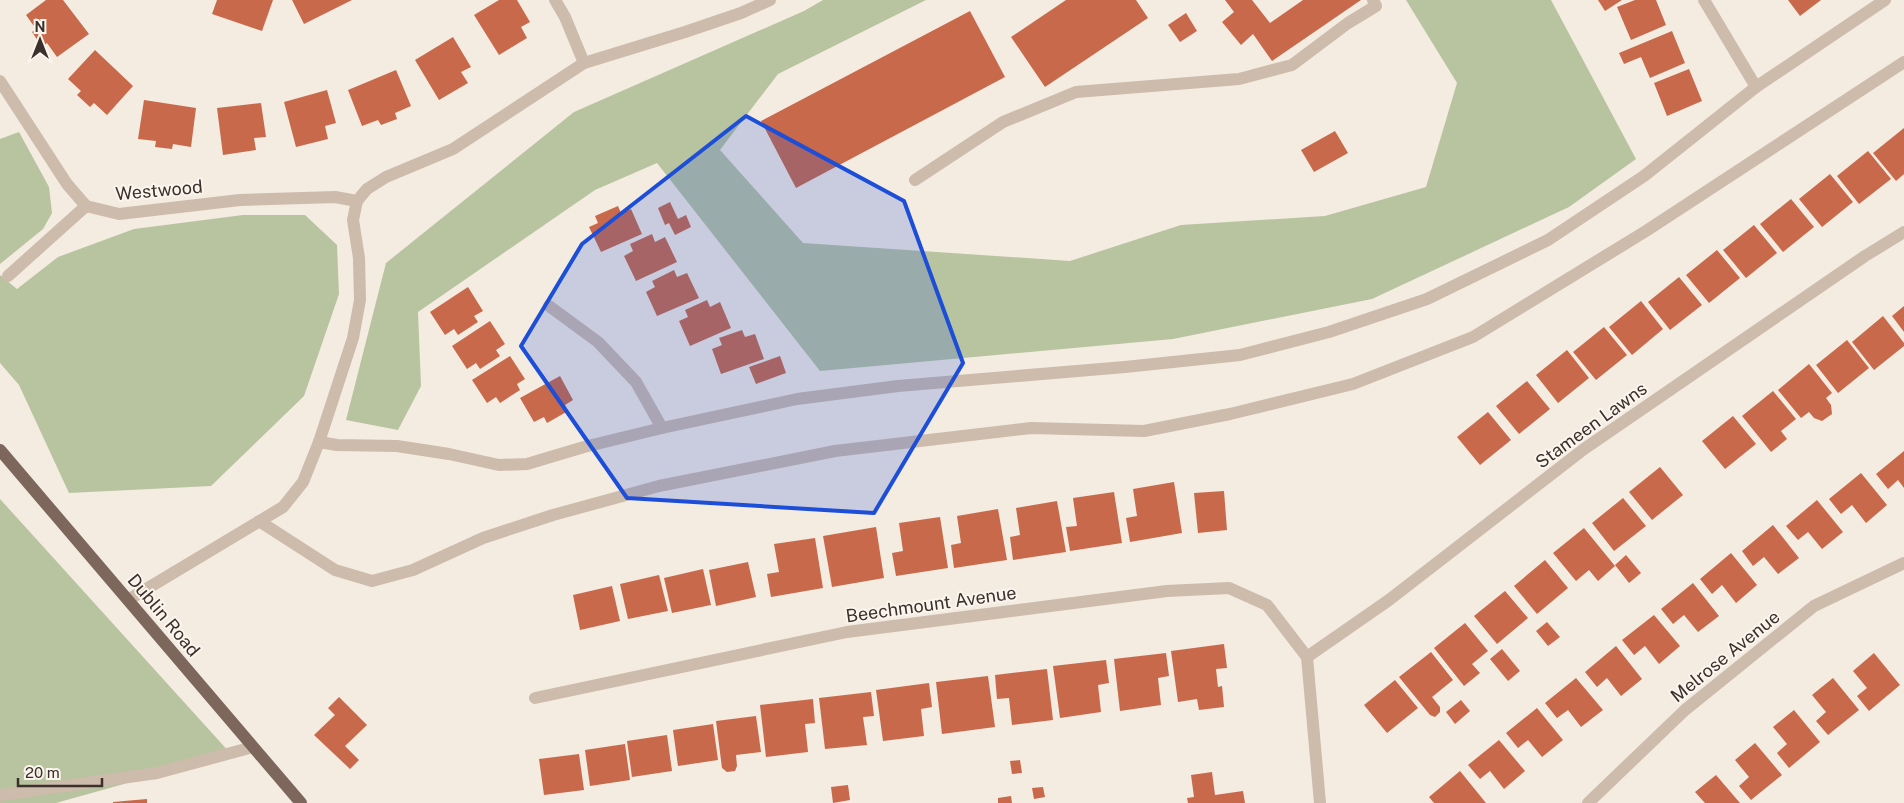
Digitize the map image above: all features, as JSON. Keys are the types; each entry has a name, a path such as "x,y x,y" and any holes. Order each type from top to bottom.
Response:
{"main road":[{"name":"Dublin Road","path":"0,450 301,803"}],"street":[{"path":"555,0 565,17 584,63"},
{"path":"128,600 283,507 303,482 319,442 353,338 360,300 359,258 353,220 356,201 366,189 386,176 453,149 584,63 694,29 741,13 770,0"},
{"path":"915,180 1003,122 1076,92 1238,79 1292,65 1348,23 1376,6 1373,0"},
{"path":"1704,0 1756,87"},
{"path":"319,442 337,445 397,446 499,464 527,464 584,447 662,428 797,399 898,386 1125,367 1240,355 1329,332 1427,299 1548,240 1644,176 1756,87 1884,0"},
{"path":"259,521 335,570 372,580 413,570 483,538 553,515 659,486 834,450 1031,428 1144,431 1230,414 1353,384 1473,337 1646,231 1904,62"},
{"path":"0,81 67,184 86,206 8,276"},
{"name":"Westwood","path":"86,206 119,214 240,200 335,197 356,201"},
{"name":"Stameen Lawns","path":"1307,657 1389,600 1584,449 1865,256 1904,232"},
{"path":"549,306 598,342 636,382 662,428"},
{"name":"Melrose Avenue","path":"1588,803 1685,710 1814,606 1904,563"},
{"name":"Beechmount Avenue","path":"536,698 847,632 1194,589 1229,588 1267,605 1307,657"},
{"path":"1307,657 1320,803"},
{"path":"0,795 157,773 253,748"}],"highlighted area":[{"path":"746,116 904,201 963,363 874,513 627,498 521,346 582,244"}],"green space":[{"path":"823,0 926,0 778,74 720,150 803,243 1070,261 1181,225 1325,216 1426,187 1457,83 1406,0 1551,0 1636,159 1569,207 1372,299 1173,339 820,371 657,163 595,190 418,312 421,386 398,430 346,420 386,263 574,112 804,11"},
{"path":"19,132 49,187 52,213 43,229 0,264 0,139"},
{"path":"243,215 305,215 337,245 339,294 304,396 211,486 69,493 19,385 0,363 0,275 17,289 58,257 134,229"},
{"path":"0,499 231,754 56,803 0,803"}],"building":[{"path":"46,0 63,0 89,34 57,57 47,43 42,47 32,32 36,29 26,15"},
{"path":"217,0 273,0 262,31 212,14"},
{"path":"292,0 352,0 304,24"},
{"path":"499,0 517,0 530,22 521,27 527,38 499,55 474,15"},
{"path":"1066,0 1136,0 1148,18 1045,87 1011,37"},
{"path":"1225,0 1252,0 1270,23 1303,0 1361,0 1272,61 1253,34 1241,45 1222,22 1234,12"},
{"path":"1598,0 1622,0 1605,11"},
{"path":"1635,0 1656,0 1666,25 1631,40 1617,7"},
{"path":"1788,0 1821,0 1800,16"},
{"path":"970,11 1005,77 796,188 761,121"},
{"path":"1186,13 1197,31 1180,42 1168,25"},
{"path":"1672,31 1685,63 1650,78 1641,57 1624,64 1619,53"},
{"path":"453,37 471,67 461,72 468,83 439,100 415,60"},
{"path":"95,50 133,86 107,115 94,103 90,107 77,95 81,91 68,79"},
{"path":"1689,69 1702,101 1667,116 1654,83"},
{"path":"396,70 411,106 395,113 397,119 381,125 378,120 362,126 348,90"},
{"path":"327,90 336,123 325,126 328,139 296,147 284,102"},
{"path":"144,100 196,108 191,147 173,144 172,149 155,147 156,141 138,139"},
{"path":"261,103 266,137 254,138 256,150 223,155 217,108"},
{"path":"1904,128 1904,174 1896,181 1873,153"},
{"path":"1335,131 1348,153 1314,172 1301,150"},
{"path":"1868,151 1891,179 1859,204 1837,176"},
{"path":"1830,174 1853,202 1822,227 1799,199"},
{"path":"1791,199 1814,227 1783,252 1760,224"},
{"path":"670,202 678,219 686,215 691,227 675,235 669,223 665,225 658,208"},
{"path":"618,206 621,213 631,209 642,234 601,252 589,227 598,223 595,216"},
{"path":"1754,225 1777,253 1746,278 1723,250"},
{"path":"652,234 655,242 665,237 677,262 636,281 624,256 633,251 630,244"},
{"path":"1717,250 1740,278 1709,303 1686,275"},
{"path":"674,270 677,277 687,273 699,298 657,316 646,292 655,287 652,281"},
{"path":"1679,277 1702,305 1670,330 1648,302"},
{"path":"468,287 483,311 474,316 478,322 458,335 454,329 445,335 430,312"},
{"path":"707,300 710,307 720,302 731,328 690,346 679,321 688,317 685,310"},
{"path":"1641,301 1663,329 1632,355 1609,327"},
{"path":"1904,306 1904,332 1892,316"},
{"path":"1883,316 1904,343 1904,346 1874,370 1852,342"},
{"path":"490,321 505,344 496,350 500,356 480,369 476,363 467,369 452,346"},
{"path":"1604,327 1627,355 1596,380 1573,352"},
{"path":"742,330 745,337 755,334 764,359 721,374 712,349 722,345 719,338"},
{"path":"1847,340 1869,368 1838,393 1816,365"},
{"path":"1567,350 1589,378 1558,403 1536,375"},
{"path":"510,356 525,379 517,384 520,390 500,403 496,397 487,403 472,380"},
{"path":"780,356 786,373 756,384 749,367"},
{"path":"1809,364 1832,393 1826,398 1831,405 1832,414 1822,421 1814,418 1809,412 1801,418 1778,390"},
{"path":"560,376 573,400 565,405 568,411 547,423 544,417 534,422 520,398"},
{"path":"1527,381 1550,409 1519,434 1496,406"},
{"path":"1773,391 1796,419 1781,431 1787,439 1771,452 1742,416"},
{"path":"1488,412 1511,440 1480,465 1457,437"},
{"path":"1733,416 1756,444 1725,469 1702,441"},
{"path":"1904,451 1904,488 1898,480 1888,489 1876,474"},
{"path":"1660,467 1683,495 1652,520 1629,492"},
{"path":"1861,473 1887,505 1866,523 1852,505 1841,514 1829,499"},
{"path":"1174,482 1182,533 1130,542 1126,518 1137,516 1133,489"},
{"path":"1224,491 1227,530 1198,533 1194,493"},
{"path":"1114,492 1122,543 1070,551 1066,527 1077,526 1073,498"},
{"path":"1623,498 1646,526 1614,551 1592,523"},
{"path":"1817,500 1843,532 1822,549 1808,532 1798,540 1786,526"},
{"path":"1057,501 1066,552 1013,560 1010,537 1020,535 1016,508"},
{"path":"998,509 1007,560 954,568 951,545 961,543 957,516"},
{"path":"940,517 948,568 896,576 892,553 903,551 899,523"},
{"path":"1773,525 1799,558 1778,574 1764,557 1753,566 1742,551"},
{"path":"876,527 884,578 832,587 823,536"},
{"path":"1584,528 1615,566 1598,581 1589,570 1576,581 1553,553"},
{"path":"815,538 823,588 771,597 767,574 779,572 774,544"},
{"path":"1731,553 1757,585 1736,603 1722,585 1712,594 1700,579"},
{"path":"1626,555 1641,573 1629,583 1615,565"},
{"path":"1545,560 1568,588 1537,614 1514,586"},
{"path":"748,562 756,597 716,606 709,570"},
{"path":"703,569 711,605 672,613 664,578"},
{"path":"659,575 668,611 628,619 620,584"},
{"path":"1693,583 1719,616 1698,632 1684,615 1673,624 1661,609"},
{"path":"612,586 620,621 580,630 573,595"},
{"path":"1505,591 1528,618 1497,644 1474,616"},
{"path":"1654,615 1680,646 1659,664 1645,646 1634,655 1622,640"},
{"path":"1547,622 1560,637 1548,646 1536,631"},
{"path":"1465,623 1488,651 1472,664 1480,673 1464,686 1434,648"},
{"path":"1224,644 1227,668 1216,669 1218,687 1222,686 1224,707 1199,710 1197,699 1178,702 1171,651"},
{"path":"1616,646 1642,679 1621,696 1607,678 1597,687 1585,672"},
{"path":"1502,649 1520,671 1508,681 1490,659"},
{"path":"1431,652 1453,680 1432,697 1440,707 1440,712 1435,717 1430,715 1399,677"},
{"path":"1166,653 1169,676 1158,678 1161,705 1120,711 1114,659"},
{"path":"1874,653 1900,685 1869,711 1857,696 1867,688 1853,671"},
{"path":"1106,660 1109,683 1098,685 1101,712 1060,718 1053,666"},
{"path":"1047,669 1053,720 1012,725 1009,698 997,699 995,675"},
{"path":"988,676 995,727 942,734 936,682"},
{"path":"1576,678 1603,710 1581,727 1568,710 1557,718 1545,703"},
{"path":"1833,678 1859,710 1828,735 1816,721 1826,712 1812,695"},
{"path":"1395,680 1418,708 1387,733 1364,705"},
{"path":"929,683 932,707 921,709 924,736 883,741 876,690"},
{"path":"871,692 874,716 863,717 867,745 825,749 819,698"},
{"path":"339,697 367,725 345,746 359,760 350,769 314,735 335,715 328,708"},
{"path":"813,699 815,723 805,724 808,752 766,757 760,705"},
{"path":"1461,700 1470,711 1455,724 1446,712"},
{"path":"1537,708 1563,740 1542,757 1528,740 1518,748 1506,733"},
{"path":"1794,710 1820,742 1789,768 1777,753 1787,744 1773,727"},
{"path":"756,716 761,752 736,755 737,766 735,771 727,772 722,768 716,721"},
{"path":"713,724 718,760 678,766 673,730"},
{"path":"667,735 672,771 632,777 627,741"},
{"path":"1499,740 1525,771 1504,789 1490,771 1480,779 1468,765"},
{"path":"1755,743 1782,775 1751,800 1739,786 1749,777 1735,760"},
{"path":"625,744 630,780 590,786 585,750"},
{"path":"579,754 584,790 544,795 539,759"},
{"path":"1020,760 1022,773 1012,774 1010,761"},
{"path":"1460,771 1486,803 1434,803 1429,797"},
{"path":"1212,772 1215,795 1243,791 1245,803 1188,803 1187,798 1194,797 1191,775"},
{"path":"1716,775 1740,803 1705,803 1695,792"},
{"path":"848,785 850,800 833,803 831,787"},
{"path":"1043,787 1045,797 1034,799 1032,788"},
{"path":"1011,796 1012,803 998,803 998,798"},
{"path":"147,799 147,803 113,803 113,802"}]}
